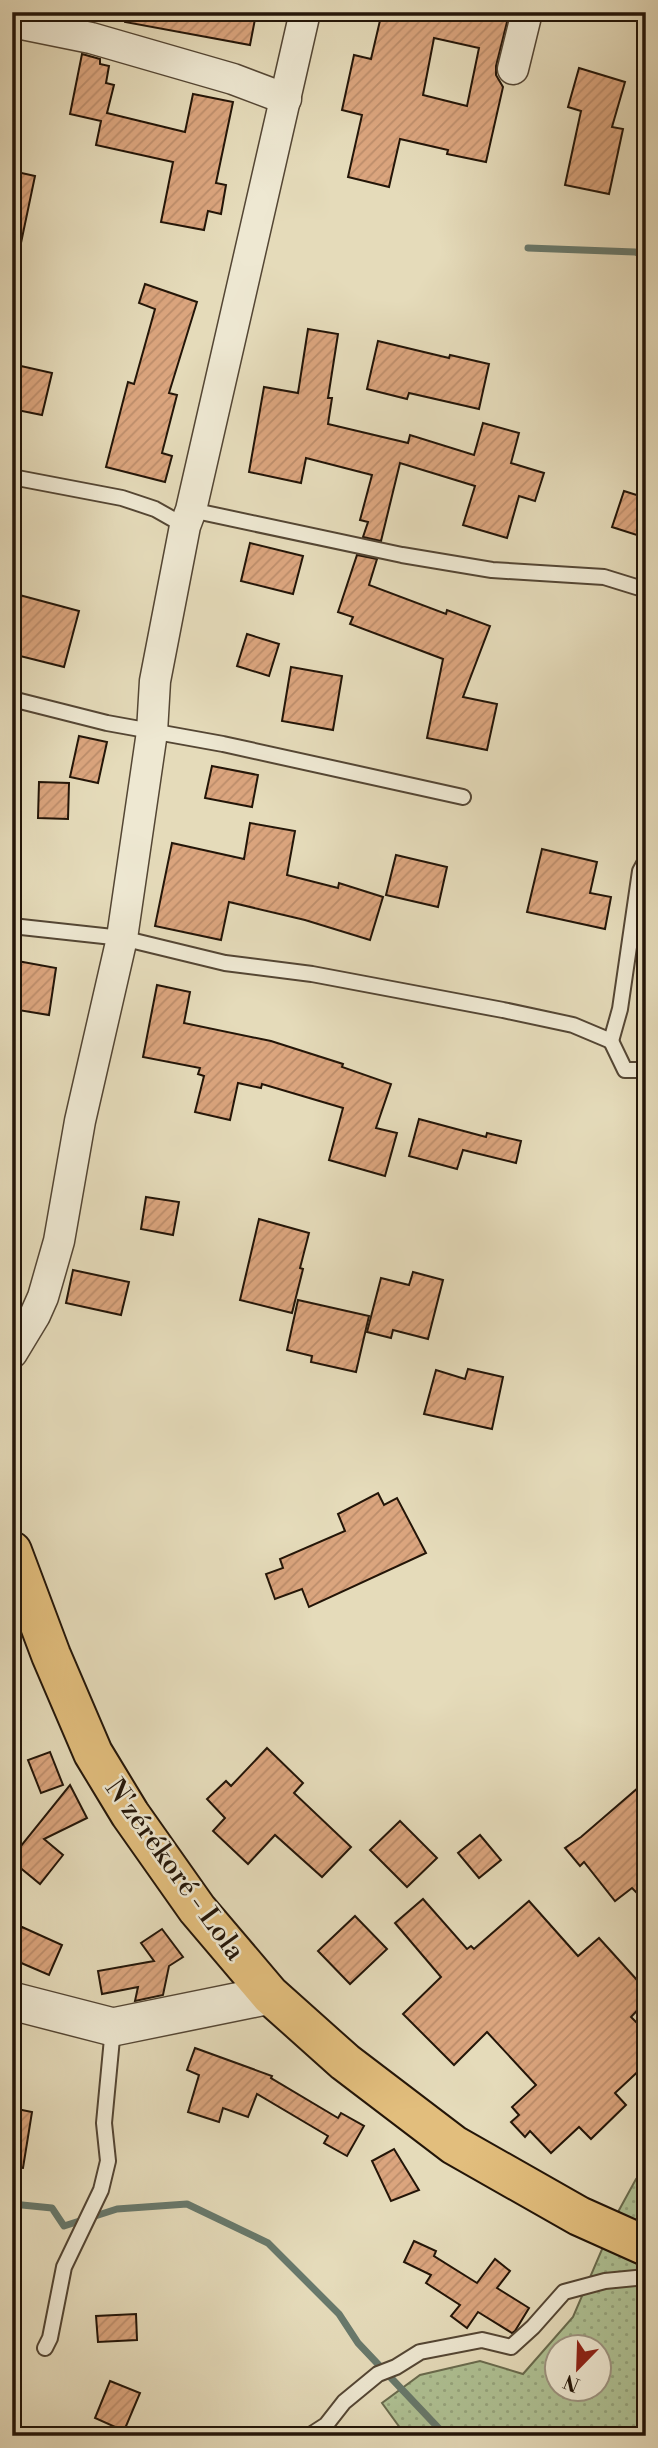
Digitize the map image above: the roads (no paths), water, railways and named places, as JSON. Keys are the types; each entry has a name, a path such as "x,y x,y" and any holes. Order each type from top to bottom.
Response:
{"highway":[{"name":"N'zérékoré - Lola","path":"12,1551 51,1655 93,1753 130,1814 197,1909 270,1995 345,2062 454,2145 579,2216 646,2246"}],"street":[{"path":"12,1353 43,1297 59,1241 80,1121 122,938 152,732 155,681 188,518 305,12"},
{"path":"513,69 527,12"},
{"path":"12,22 91,38 233,79 286,99"},
{"path":"12,2001 113,2027 270,1995"}],"lane":[{"path":"12,477 122,498 188,518 492,570 604,577 646,590"},
{"path":"12,699 152,732 223,744 463,797"},
{"path":"611,1041 620,1009 640,871 646,860"},
{"path":"12,926 122,938 225,963 312,974 573,1025 611,1041 625,1070 646,1070"},
{"path":"45,2348 50,2339 64,2267 101,2190 108,2161 104,2123 113,2027"},
{"path":"309,2436 326,2425 344,2402 378,2374 396,2367 420,2352 482,2340 511,2347 564,2292 605,2281 646,2277"}],"waterway":[{"path":"528,248 635,252 646,256"},
{"path":"12,2204 52,2208 64,2226 117,2209 187,2204 268,2243 339,2314 358,2343 446,2436"}]}
